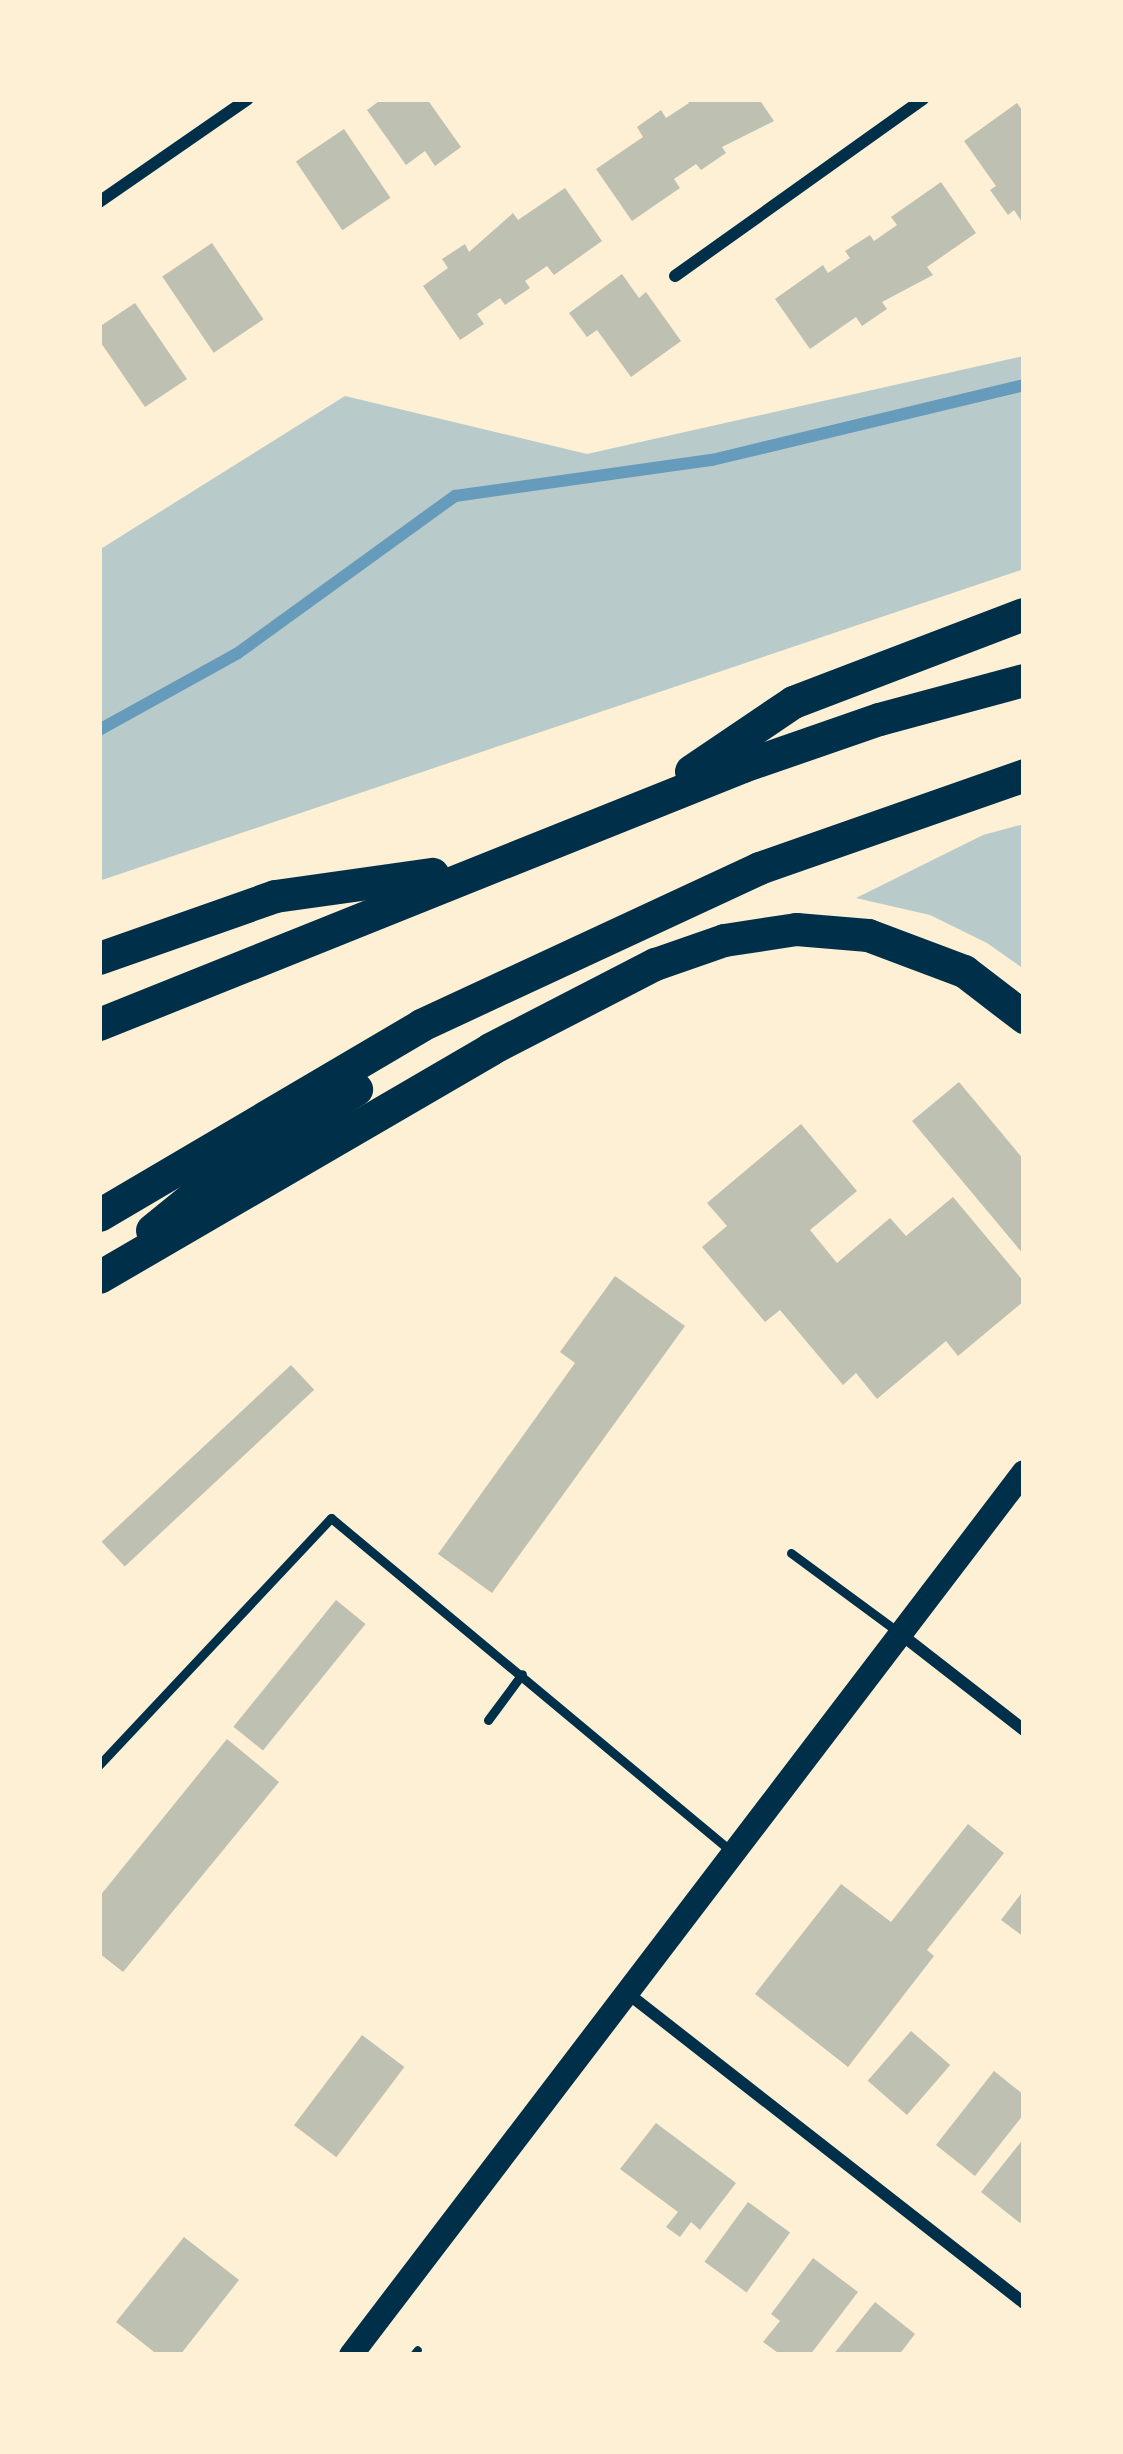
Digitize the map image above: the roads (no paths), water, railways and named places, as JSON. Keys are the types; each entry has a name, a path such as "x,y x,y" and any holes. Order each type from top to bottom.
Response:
{"highway":[{"path":"644,802 793,701 1024,614"},
{"path":"99,1024 644,802 879,719 1024,680"},
{"path":"99,1215 421,1024 781,859 1024,775"},
{"path":"99,958 274,896 481,867"},
{"path":"99,1275 490,1049 655,964 724,940 796,929 868,935 964,971 1024,1017"},
{"path":"99,1275 216,1178 615,934"}],"main road":[{"path":"351,2355 1024,1472"}],"street":[{"path":"99,202 248,99"},
{"path":"675,276 922,99"},
{"path":"898,1632 1024,1730"},
{"path":"626,1991 1024,2302"}],"lane":[{"path":"99,1765 331,1518 731,1851"},
{"path":"791,1553 898,1632"},
{"path":"488,1720 522,1674"}],"waterway":[{"path":"99,730 238,653 455,496 712,460 1024,385"}]}
